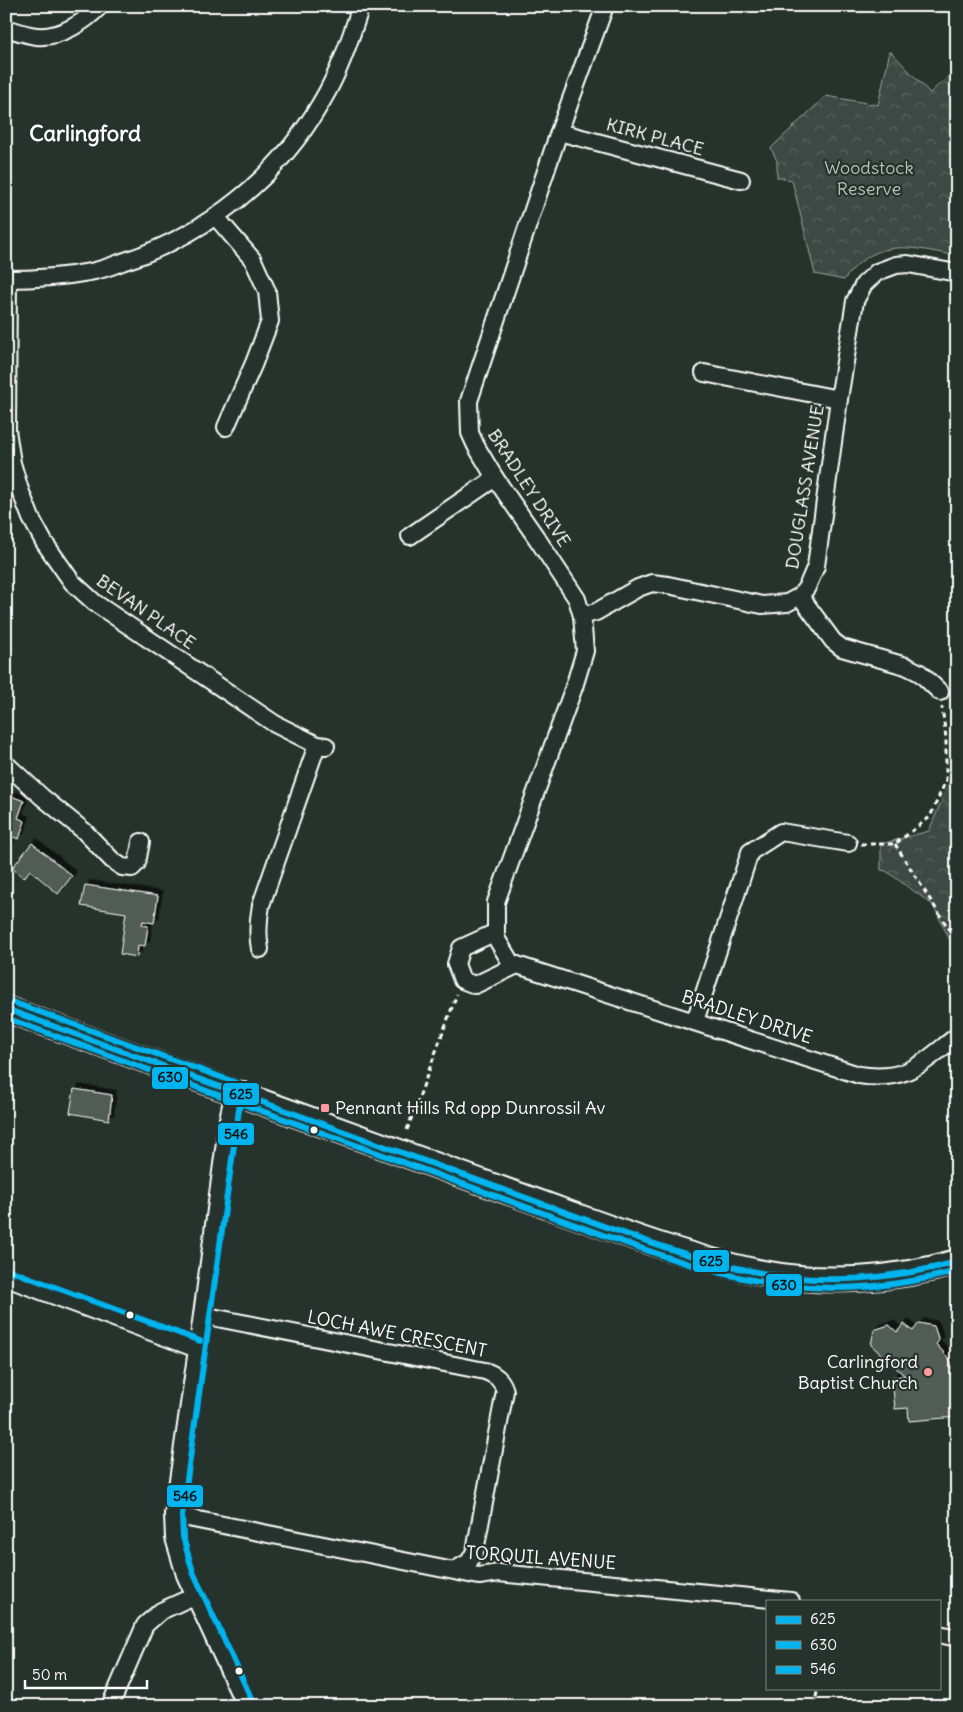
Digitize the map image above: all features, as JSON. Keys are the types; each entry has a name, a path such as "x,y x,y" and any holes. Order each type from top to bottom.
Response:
{"highway":[{"path":"6,1009 626,1233 715,1261 765,1273 812,1278 871,1278 938,1268 957,1262"}],"street":[{"path":"6,28 38,36 48,35 77,25 100,6"},
{"path":"7,279 52,277 91,272 141,256 192,232 248,192 280,161 305,129 337,73 361,6"},
{"name":"BRADLEY DRIVE","path":"605,6 559,132 469,401 470,433 476,446 495,478 577,599 582,616 584,651 574,687 496,902 496,938 512,963 516,965 859,1075 882,1078 904,1074 915,1068 957,1036"},
{"name":"KIRK PLACE","path":"559,132 741,180"},
{"path":"216,216 252,260 266,291 270,321 226,427"},
{"name":"DOUGLASS AVENUE","path":"582,616 596,612 638,588 652,583 762,605 787,603 800,596 813,576 816,566 839,398 855,301 864,284 877,272 896,265 908,264 957,273"},
{"name":"BEVAN PLACE","path":"7,279 7,430 12,463 31,518 56,561 72,582 95,603 275,724 322,746 261,905 257,923 260,949"},
{"path":"704,373 839,398"},
{"path":"410,536 495,478"},
{"path":"800,596 833,641 842,648 906,666 920,673 940,692"},
{"path":"6,764 42,797 84,831 122,868 132,868 137,863 141,842"},
{"path":"695,1021 750,852 781,832 848,843"},
{"path":"496,932 461,948 456,964 462,980 474,985 516,965"},
{"path":"234,1091 228,1119 173,1515 174,1538 184,1575 245,1706"},
{"path":"6,1278 196,1349"},
{"name":"LOCH AWE CRESCENT","path":"202,1315 485,1371 502,1382 505,1391 475,1551 469,1562 455,1570"},
{"name":"TORQUIL AVENUE","path":"173,1515 479,1576 499,1574 594,1581 782,1600"},
{"path":"110,1706 145,1625 160,1611 194,1596"},
{"path":"940,1634 957,1638"}],"path":[{"path":"848,843 895,844 930,817 946,780 946,738 940,692"},
{"path":"895,844 957,942"},
{"path":"407,1130 462,980"},
{"path":"814,1706 818,1690"}],"green space":[{"name":"Woodstock Reserve","path":"890,51 930,93 957,68 957,256 909,248 895,248 869,256 856,266 844,280 815,274 792,180 777,177 777,161 771,148 826,96 878,105"},
{"path":"955,768 957,769 957,955 933,905 886,871 881,870 881,844 929,831"}],"building":[{"path":"11,796 24,801 18,818 25,821 19,839 13,837 9,848 6,847 6,804 8,805"},
{"path":"32,843 72,876 58,894 30,870 24,878 12,868"},
{"path":"85,885 158,896 154,923 143,921 142,925 148,926 145,946 138,945 137,957 120,954 126,913 81,906"},
{"path":"74,1089 112,1095 109,1120 70,1113"},
{"name":"Carlingford Baptist Church","path":"919,1323 934,1326 939,1341 936,1344 951,1361 952,1369 955,1369 957,1417 909,1421 908,1408 895,1409 892,1377 905,1376 871,1345 874,1330 889,1325 897,1332 904,1324 913,1331"}],"transit line":[{"name":"546","path":"9,1001 237,1083 242,1088 182,1515 183,1537 193,1572 253,1702"},
{"name":"625","path":"6,1009 621,1232 715,1263 788,1277 852,1279 915,1272 957,1262"},
{"name":"630","path":"6,1018 595,1232 713,1271 762,1282 829,1288 894,1284 957,1271"},
{"name":"546","path":"9,1270 200,1341"}],"place":[{"name":"Pennant Hills Rd opp Dunrossil Av","path":"325,1108"},
{"name":"Carlingford Baptist Church","path":"928,1372"}],"district":[{"name":"Carlingford","path":"85,133"}]}
